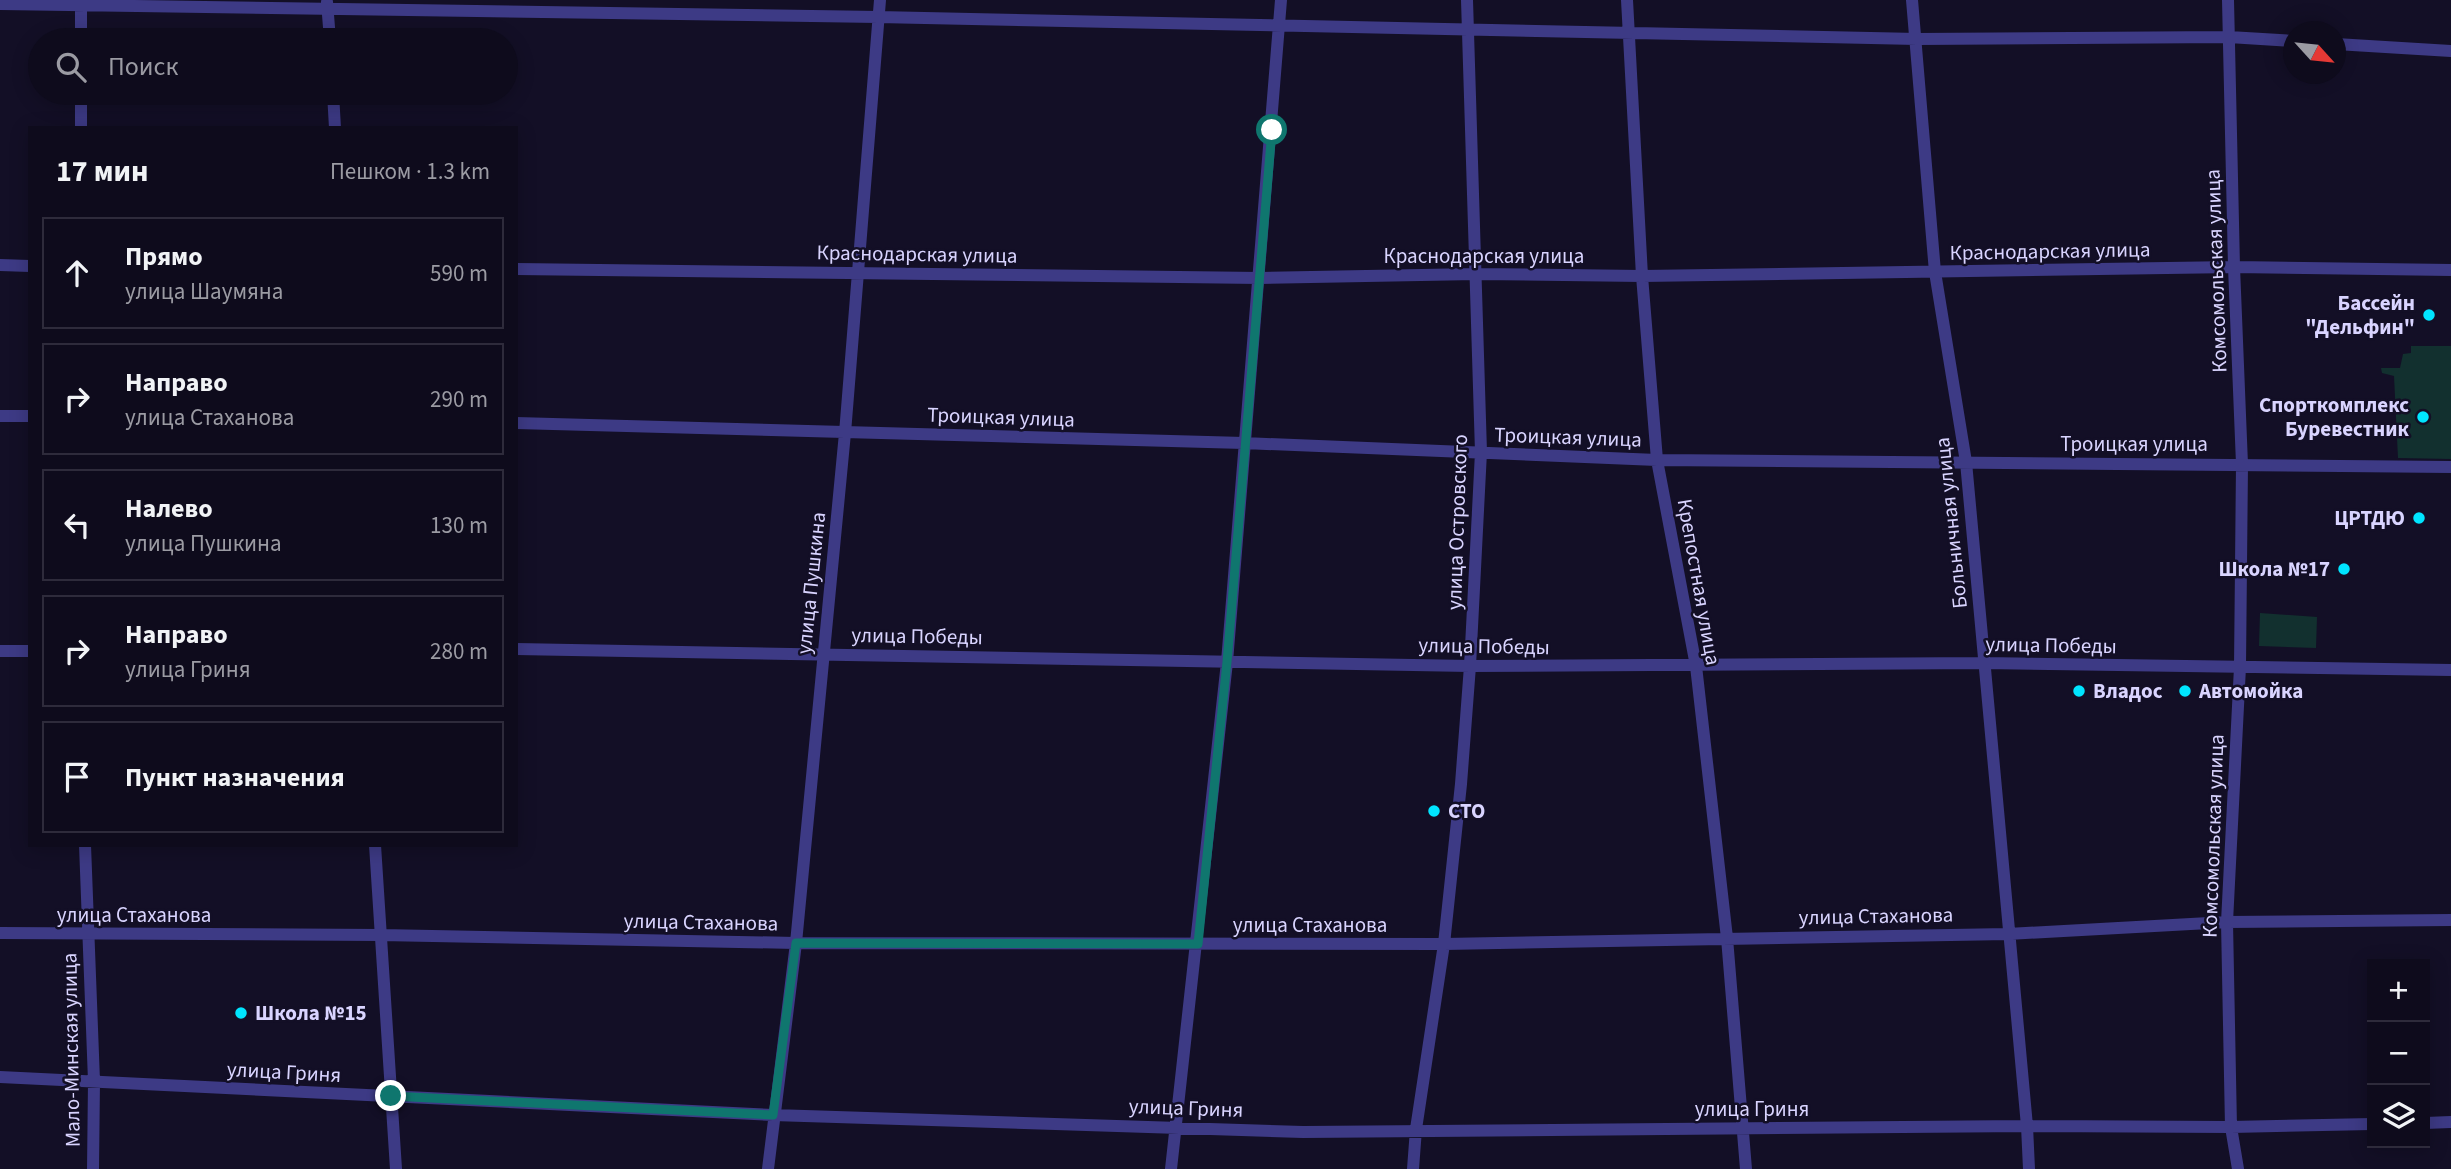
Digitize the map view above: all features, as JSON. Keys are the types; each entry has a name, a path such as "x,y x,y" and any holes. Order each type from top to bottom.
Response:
{"street":[{"name":"улица Пушкина","path":"768,1169 796,943 845,433 880,0"},
{"path":"1171,1169 1198,944 1227,662 1281,0"},
{"name":"улица Островского","path":"1413,1169 1416,1129 1444,944 1461,784 1482,452 1467,0"},
{"name":"Крепостная улица","path":"1627,0 1642,276 1657,460 1696,666 1727,938 1745,1129 1746,1169"},
{"name":"Больничная улица","path":"1912,0 1936,272 1966,462 2029,1169"},
{"name":"Комсомольская улица","path":"2228,0 2242,464 2240,667 2227,922 2231,1127 2238,1169"},
{"path":"80,3 80,28"},
{"path":"0,4 328,4 1917,39 2230,37 2283,40"},
{"path":"328,4 329,28"},
{"path":"2346,45 2451,51"},
{"path":"81,105 81,126"},
{"path":"334,105 335,126"},
{"path":"0,265 28,265"},
{"name":"Краснодарская улица","path":"518,269 1260,278 1476,274 1642,276 2234,267 2451,270"},
{"path":"0,416 28,416"},
{"name":"Троицкая улица","path":"518,423 1244,443 1657,460 2451,467"},
{"name":"улица Победы","path":"518,649 1470,666 1984,663 2451,670"},
{"path":"0,651 28,651"},
{"name":"Мало-Минская улица","path":"85,847 94,1081 93,1169"},
{"path":"376,847 396,1169"},
{"name":"улица Стаханова","path":"0,933 381,935 796,943 1444,944 2008,934 2227,922 2451,920"},
{"name":"улица Гриня","path":"0,1077 773,1115 1303,1132 1416,1129 2231,1127 2367,1124"},
{"path":"2430,1123 2451,1122"}],"green space":[{"name":"Cпорткомплекс Буревестник","path":"2411,346 2451,346 2451,459 2398,458 2394,376 2382,373 2381,368 2400,368 2403,354 2411,353"},
{"path":"2260,613 2317,617 2316,648 2259,646"}],"place":[{"name":"Бассейн \"Дельфин\"","path":"2429,315"},
{"name":"Cпорткомплекс Буревестник","path":"2423,417"},
{"name":"ЦРТДЮ","path":"2419,518"},
{"name":"Школа №17","path":"2344,569"},
{"name":"Владос","path":"2079,691"},
{"name":"Автомойка","path":"2185,691"},
{"name":"СТО","path":"1434,811"},
{"name":"Школа №15","path":"241,1013"}],"route":[{"path":"391,1096 773,1115 796,943 1198,944 1227,662 1272,130"}]}
